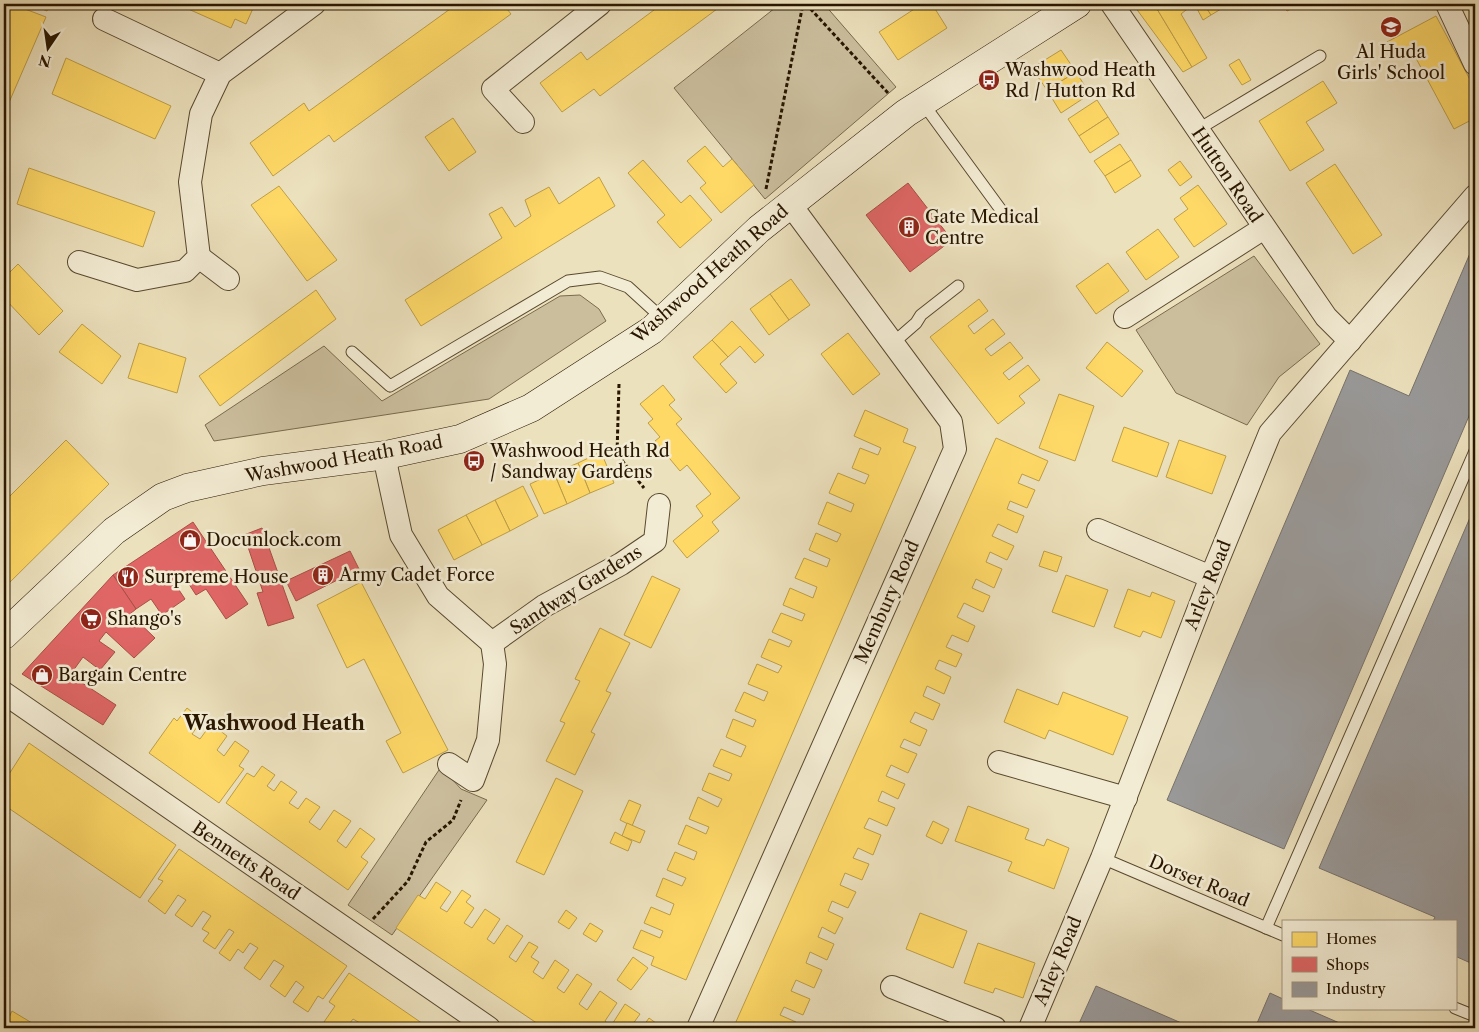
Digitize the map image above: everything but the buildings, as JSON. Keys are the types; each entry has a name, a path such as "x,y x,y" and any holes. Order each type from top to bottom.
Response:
{"main road":[{"name":"Washwood Heath Road","path":"4,635 114,531 163,497 187,488 263,471 386,455 460,439 531,408 652,330 758,229 914,107 1077,4"}],"street":[{"path":"228,279 198,257 190,182 201,114 220,74 314,4"},
{"path":"523,122 493,89 600,4"},
{"name":"Hutton Road","path":"1112,4 1326,317 1350,341"},
{"path":"1447,4 1475,64"},
{"path":"104,19 220,74"},
{"name":"Arley Road","path":"1030,1028 1102,858 1211,577 1270,433 1475,196"},
{"name":"Membury Road","path":"698,1028 955,449 951,422 790,204"},
{"path":"1125,317 1264,228"},
{"path":"79,262 137,280 185,271 198,257"},
{"name":"Sandway Gardens","path":"386,455 387,470 401,535 438,596 492,643 495,664 488,740 473,780"},
{"name":"Sandway Gardens","path":"492,643 544,606 621,564 656,541 659,505"},
{"path":"1098,530 1211,577"},
{"name":"Bennetts Road","path":"4,693 489,1028"},
{"path":"999,762 1126,798"},
{"path":"449,764 473,780"},
{"path":"892,987 995,1028"}],"lane":[{"path":"1197,130 1320,56"},
{"path":"914,107 1001,210"},
{"path":"352,352 390,386 568,281 600,277 628,287 663,319"},
{"path":"893,342 916,323 921,315 958,286"},
{"path":"1266,928 1475,452"},
{"name":"Dorset Road","path":"1102,858 1282,935"},
{"path":"1456,1008 1475,1016"}],"path":[{"path":"804,4 914,107"},
{"path":"758,229 804,4"},
{"path":"620,351 616,454 659,505"},
{"path":"356,937 408,881 426,842 453,820 473,780"}],"shaded area":[{"path":"780,4 824,4 896,87 765,199 674,88"},
{"path":"1254,256 1320,344 1279,377 1247,425 1176,393 1136,330"},
{"path":"580,295 599,309 606,321 489,399 214,441 205,425 324,346 382,401 560,296"},
{"path":"441,767 461,789 487,800 392,935 348,905"}],"place":[{"name":"Al Huda Girls' School","path":"1391,27"},
{"name":"Washwood Heath Rd / Hutton Rd","path":"989,80"},
{"name":"Gate Medical Centre","path":"909,227"},
{"name":"Washwood Heath Rd / Sandway Gardens","path":"474,461"},
{"name":"Docunlock.com","path":"190,540"},
{"name":"Army Cadet Force","path":"323,575"},
{"name":"Surpreme House","path":"128,577"},
{"name":"Shango's","path":"91,619"},
{"name":"Bargain Centre","path":"42,675"}],"district":[{"name":"Washwood Heath","path":"274,723"}]}
